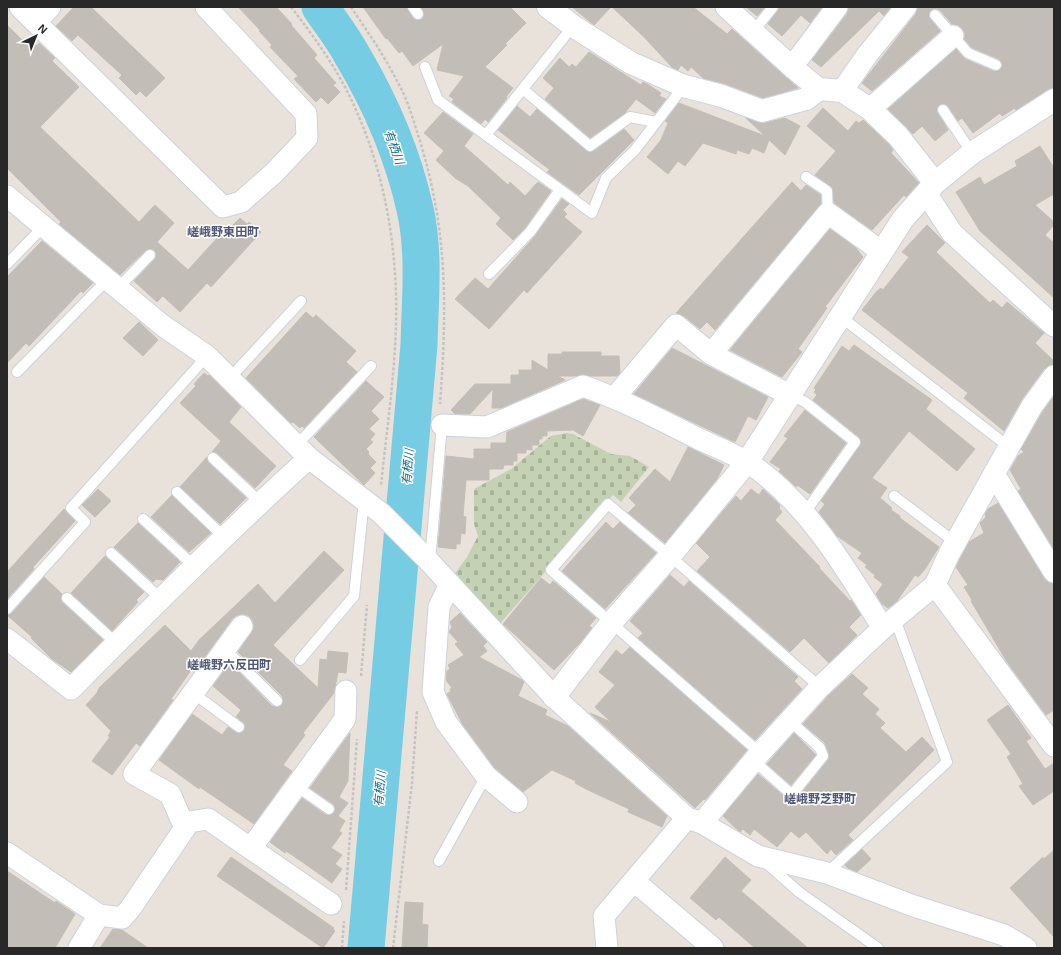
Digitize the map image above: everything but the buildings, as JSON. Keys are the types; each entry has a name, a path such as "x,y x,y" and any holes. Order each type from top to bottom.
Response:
{"street":[{"path":"20,7 223,207 241,202 274,173 307,138 306,114 206,7"},
{"path":"36,22 50,7"},
{"path":"548,7 573,26 631,63 684,86 722,96 762,111 806,99 820,89"},
{"path":"726,7 792,67 820,89 842,91 870,109 898,136 930,188 952,233 1054,326"},
{"path":"792,67 837,7"},
{"path":"842,91 867,55 906,7"},
{"path":"870,109 953,36"},
{"path":"554,697 611,623 670,556 747,462 903,219 930,188 972,153 1054,100"},
{"path":"7,196 162,325 207,356 302,452 373,507 428,559 554,697 694,820 758,856 827,873 911,905 1004,935 1026,948"},
{"path":"711,354 828,213 882,252"},
{"path":"615,397 676,325 711,354 790,396"},
{"path":"607,948 604,916 634,881 757,756 820,687 889,624 936,585 956,543 1032,406 1054,376"},
{"path":"442,426 487,427 583,386 615,397 747,462 784,492 804,514 889,624"},
{"path":"7,639 71,689 160,598 260,502 302,452"},
{"path":"994,474 1054,572"},
{"path":"450,584 439,606 433,692 446,722 486,776 517,802"},
{"path":"936,585 1054,746"},
{"path":"184,828 170,794 134,774 242,626"},
{"path":"251,848 345,719 346,691"},
{"path":"7,853 99,915 122,918 130,909 189,822 208,819 331,904"},
{"path":"634,881 713,948"},
{"path":"79,948 99,915"}],"lane":[{"path":"753,32 773,7"},
{"path":"935,15 968,53 996,65"},
{"path":"486,135 524,90 573,26"},
{"path":"425,67 438,100 592,213 606,178 635,150 684,86"},
{"path":"524,90 590,146 630,117 656,122"},
{"path":"944,110 972,153"},
{"path":"806,177 826,191 828,213"},
{"path":"489,274 530,232 560,190"},
{"path":"7,264 43,227"},
{"path":"17,372 112,284 150,255"},
{"path":"230,379 301,301"},
{"path":"841,317 1009,447"},
{"path":"7,610 86,522 70,508 207,356"},
{"path":"302,452 371,366"},
{"path":"790,396 805,402 855,442 804,514"},
{"path":"428,559 442,426"},
{"path":"213,458 260,502"},
{"path":"177,492 224,537"},
{"path":"894,496 956,543"},
{"path":"789,720 820,748 823,756 794,792 790,793 757,756 551,570 608,504 820,687"},
{"path":"300,660 354,596 373,507"},
{"path":"144,519 194,566"},
{"path":"111,554 160,598"},
{"path":"67,598 116,643"},
{"path":"827,873 947,762 889,624"},
{"path":"224,649 277,700"},
{"path":"193,693 239,727"},
{"path":"439,861 486,776"},
{"path":"296,786 329,809"},
{"path":"758,856 799,892 878,948"}],"path":[{"path":"291,7 334,69 348,93 370,144 384,190 390,227 395,275 395,337 379,499 373,507"},
{"path":"350,7 398,82 419,137 436,200 444,274 444,327 440,406 442,426"},
{"path":"394,948 412,783 418,705"}],"green space":[{"path":"566,433 573,434 611,454 630,456 649,467 621,502 613,495 498,626 453,576 467,557 478,536 474,524 474,489 511,469 551,436"}],"waterway":[{"name":"有栖川","path":"320,7 345,43 372,91 390,129 404,169 415,209 421,260 419,345 366,948"}],"district":[{"name":"嵯峨野東田町","path":"223,232"},
{"name":"嵯峨野六反田町","path":"229,665"},
{"name":"嵯峨野芝野町","path":"820,799"}]}
